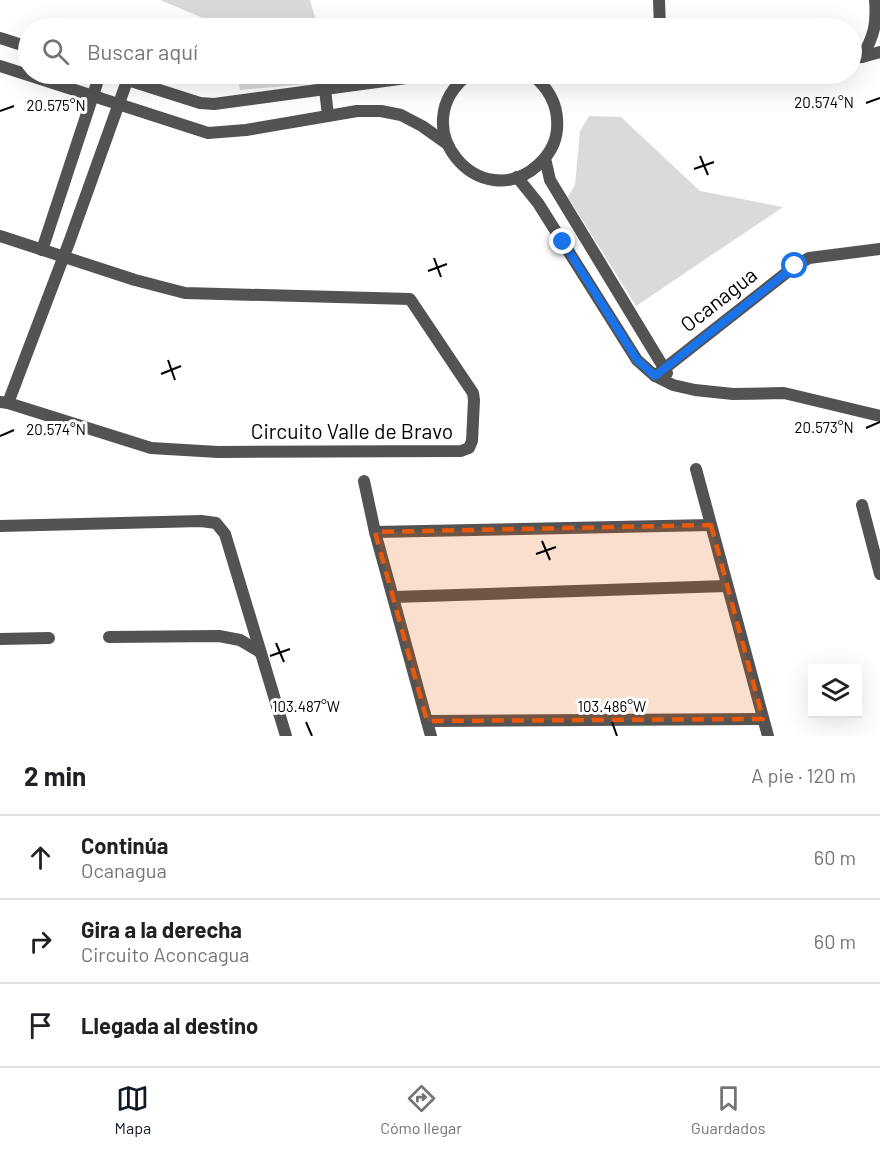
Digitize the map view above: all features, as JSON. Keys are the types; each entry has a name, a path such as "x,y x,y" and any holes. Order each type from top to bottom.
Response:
{"street":[{"path":"659,0 660,18"},
{"path":"862,51 872,38 877,18 875,0"},
{"path":"0,38 18,44"},
{"path":"862,57 880,52"},
{"path":"0,66 18,72"},
{"path":"55,84 208,133 236,131 365,111 381,111 401,115 446,142"},
{"path":"42,250 96,84"},
{"name":"Circuito Valle de Bravo","path":"0,236 63,257 135,280 185,293 410,299 474,396 472,441 469,448 461,451 218,452 151,448 4,403 63,257 126,84"},
{"path":"137,84 200,103 214,104 362,84"},
{"path":"457,84 445,105 442,130 446,142 459,163 480,177 505,179 518,177 533,170 545,158 557,133 558,120 555,106 544,84"},
{"path":"325,89 328,116"},
{"path":"545,158 550,180 607,272 660,372 673,385 734,394 784,393 880,416"},
{"path":"518,177 538,203 637,360 660,372"},
{"name":"Ocanagua","path":"660,372 795,266 809,258 880,249"},
{"path":"589,283 607,272"},
{"path":"696,469 768,736"},
{"path":"364,481 375,531 431,736"},
{"path":"862,505 880,574"},
{"path":"0,526 201,521 216,523 225,534 286,736"},
{"path":"375,531 711,525"},
{"path":"394,597 726,586"},
{"path":"109,636 219,636 240,640 260,652"},
{"path":"0,639 49,638"},
{"path":"427,721 763,719"}],"highlighted area":[{"path":"711,525 763,719 427,721 375,532"}],"shaded area":[{"path":"160,0 310,0 315,18 203,18"},
{"path":"239,84 308,84 240,90"},
{"path":"589,116 621,117 700,191 783,207 636,306 568,197 575,185 580,131"}],"route":[{"path":"563,242 637,360 655,376 795,266"}]}
